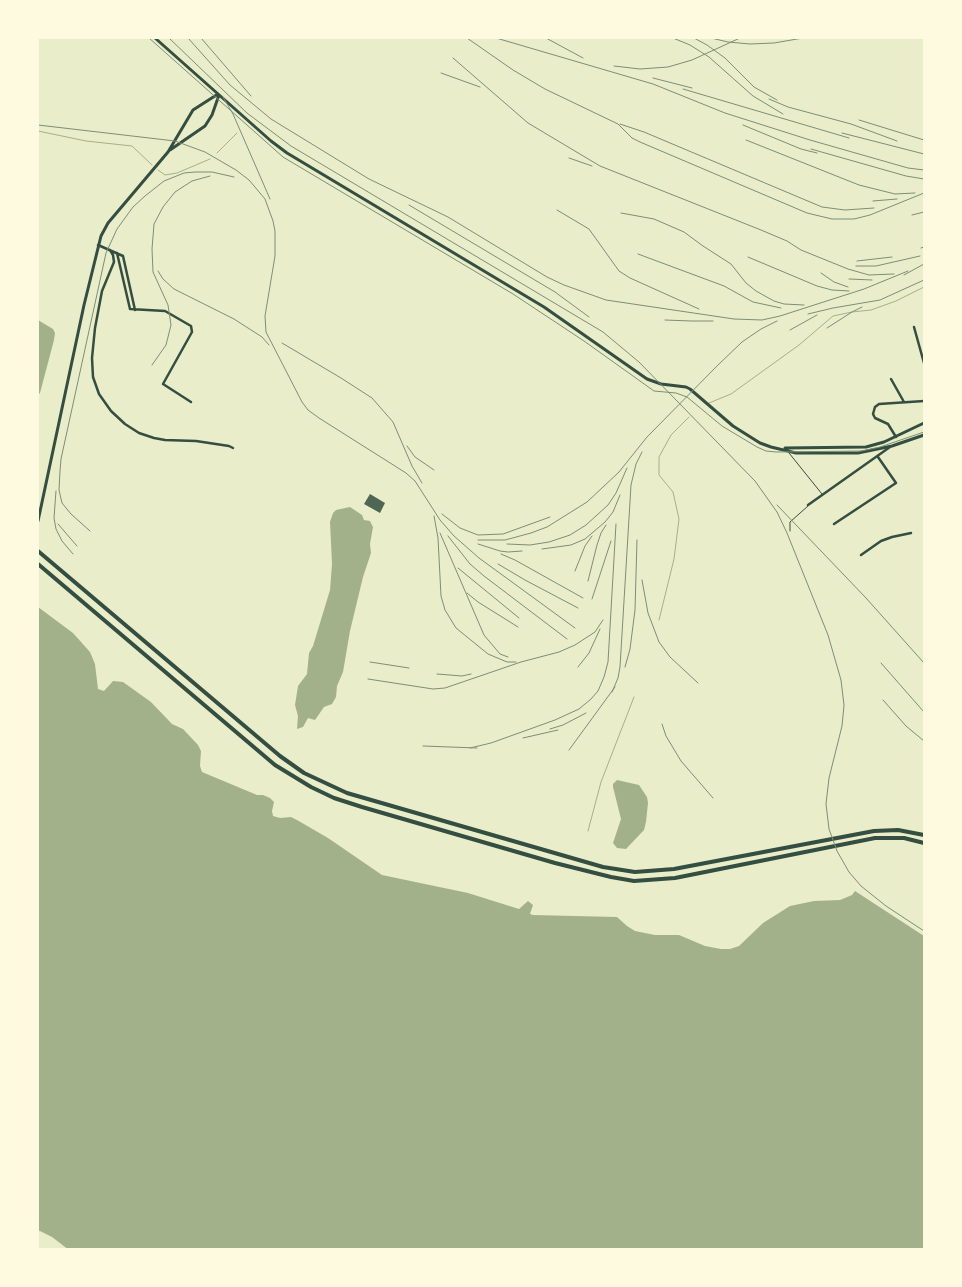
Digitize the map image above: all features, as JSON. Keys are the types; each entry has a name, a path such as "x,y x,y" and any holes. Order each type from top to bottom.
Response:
{"main road":[{"path":"38,551 280,756 304,773 347,793 603,866 634,872 674,869 874,831 898,830 924,835"},
{"path":"38,564 274,765 334,798 519,853 602,875 629,880 644,881 676,878 874,838 904,838 924,843"}],"street":[{"path":"155,38 287,153 544,307 640,374 655,382 686,387 694,391 709,407 733,426 771,447 800,453 858,453 892,446 924,435"},
{"path":"168,152 205,126 210,120 219,95"},
{"path":"38,521 98,245 108,223 168,152 193,110 219,95"},
{"path":"98,245 123,256 135,310"},
{"path":"110,250 114,254 114,262 102,291 92,358 93,377 99,394 111,411 125,424 139,433 165,440 196,441 233,448"},
{"path":"117,253 129,308 164,311 191,326 192,332 163,384 191,402"},
{"path":"914,327 924,363"},
{"path":"891,379 904,402"},
{"path":"896,437 888,424 875,418 873,414 874,407 879,404 924,401"},
{"path":"786,449 858,448 896,437 924,423"},
{"path":"808,505 892,446"},
{"path":"834,524 896,483 878,456"},
{"path":"861,555 892,537 911,533"}],"lane":[{"path":"786,449 822,494"},
{"path":"790,531 790,522 808,505"}],"shaded area":[{"path":"38,320 53,329 55,333 38,395"},
{"path":"350,507 362,515 364,520 370,521 373,527 370,544 371,553 350,631 343,672 337,686 336,697 332,704 324,707 315,720 308,718 303,727 297,729 298,716 295,705 298,686 307,674 309,653 313,646 330,590 332,564 330,522 336,510"},
{"path":"38,607 73,633 90,652 95,664 98,689 104,691 113,681 123,682 151,702 172,724 183,729 201,751 200,766 202,772 257,795 270,798 274,802 273,816 280,818 291,817 297,820 328,838 382,875 468,893 519,909 528,901 533,905 530,914 533,915 617,917 635,931 655,935 679,935 705,946 721,949 739,946 763,923 790,906 814,901 840,900 852,895 855,891 924,936 924,1249 69,1250 52,1237 38,1230"},
{"path":"617,780 639,785 647,797 648,803 644,830 626,849 617,848 613,843 621,819 613,787"}],"building":[{"path":"370,494 385,503 380,513 364,504"}],"waterway":[{"path":"38,131 86,141 132,146 152,165"},
{"path":"217,153 237,133"},
{"path":"158,170 165,175 177,173 210,159"},
{"path":"709,403 731,394 799,345 833,316 871,310 896,301 924,287"},
{"path":"659,620 674,559 679,519 673,492 659,475 659,457 671,435 689,417"},
{"path":"588,831 601,782 634,697"}],"tram line":[{"path":"149,38 283,157 513,294 584,341 654,391 676,393 687,397 722,426 757,447 766,451 776,452 861,451 880,447 924,432"}],"railway":[{"path":"169,38 247,113 291,146 603,332 639,362 755,481 777,512 787,533 828,635 841,680 844,705 842,726 829,778 826,804 829,829 837,851 849,872 861,886 886,906 924,931"},
{"path":"188,38 230,85 271,119 369,179 448,217 547,277 606,300 734,319 762,320 864,289 908,271"},
{"path":"201,38 251,96"},
{"path":"467,38 513,70 545,89 618,124 632,138 807,213 832,219 854,219 870,215 924,193"},
{"path":"496,38 653,84 725,113 810,140 908,168 924,170"},
{"path":"546,38 583,58"},
{"path":"673,38 690,45 709,57 753,96 783,114"},
{"path":"694,38 725,58 754,87 777,100"},
{"path":"711,38 750,44 774,43 803,38"},
{"path":"614,66 640,69 668,67 692,60 740,38"},
{"path":"453,58 528,123 600,166 761,230 787,241 801,250 848,269 869,275 894,274"},
{"path":"441,73 480,87"},
{"path":"653,78 692,88"},
{"path":"683,89 849,138"},
{"path":"223,97 233,114 270,199"},
{"path":"769,99 788,107 851,124 897,141"},
{"path":"859,120 924,140"},
{"path":"620,124 644,132 822,207 845,210 874,208"},
{"path":"38,125 175,141 205,152 249,180 265,199 275,231 275,256 265,316 266,332 302,402 308,410 319,418 406,473 415,481 440,520 454,536 479,558 575,628"},
{"path":"743,125 801,149 817,153"},
{"path":"842,133 924,154"},
{"path":"746,140 859,185 895,194 915,193"},
{"path":"811,149 906,176 924,179"},
{"path":"569,158 592,166"},
{"path":"90,531 62,503 59,490 60,471 106,253 117,229 133,207 164,181 184,173 195,172 212,172 234,177"},
{"path":"152,365 166,345 171,325 168,305 153,272 154,224 163,207 175,192 192,181 210,176"},
{"path":"873,201 897,199"},
{"path":"409,205 555,292 589,317"},
{"path":"557,210 589,229 619,271 630,278 699,309"},
{"path":"912,215 924,212"},
{"path":"621,213 654,219 684,232 731,264 746,283 756,291 784,304 804,305"},
{"path":"638,254 724,286 753,302 781,308"},
{"path":"856,266 876,266 920,256"},
{"path":"748,257 817,286 832,290 849,291"},
{"path":"857,261 892,257"},
{"path":"904,275 924,264"},
{"path":"158,271 163,279 174,289 234,319 262,337 269,345"},
{"path":"821,273 834,282 848,287"},
{"path":"849,279 872,280"},
{"path":"808,314 880,300 924,280"},
{"path":"827,328 862,307"},
{"path":"790,330 817,315"},
{"path":"665,320 713,321"},
{"path":"478,540 505,540 531,533 547,527 587,502 619,472 647,437 742,342 777,321"},
{"path":"282,343 372,398 393,422 412,466 422,483"},
{"path":"407,446 415,457 434,470"},
{"path":"612,692 620,667 631,485 636,464 642,452"},
{"path":"507,544 530,545 549,542 570,535 586,525 608,505 616,493 627,468"},
{"path":"56,491 54,518 56,529 62,541 73,554"},
{"path":"542,549 571,545 585,539 605,522 613,512 620,495"},
{"path":"777,505 866,598 924,663"},
{"path":"442,514 460,528 478,535 503,534 550,517"},
{"path":"434,516 438,538 441,596 445,610 456,628 488,654 507,662 516,662"},
{"path":"58,524 77,546"},
{"path":"470,748 491,743 555,720 579,709 598,691 608,662 616,524"},
{"path":"588,581 597,545 606,525"},
{"path":"440,533 484,635 500,654 508,657"},
{"path":"448,536 470,564 567,639"},
{"path":"575,571 585,546 592,536"},
{"path":"625,667 630,649 635,610 637,540"},
{"path":"592,599 611,541"},
{"path":"478,544 500,551 522,551"},
{"path":"501,554 583,598"},
{"path":"498,564 578,608"},
{"path":"458,568 519,618"},
{"path":"642,580 648,613 659,642 670,657 698,683"},
{"path":"467,593 518,627"},
{"path":"368,679 433,689 445,688 521,662 559,652 575,645 595,632 603,620"},
{"path":"578,667 589,653 600,629"},
{"path":"370,662 409,668"},
{"path":"881,663 924,712"},
{"path":"437,674 462,676 471,674"},
{"path":"569,750 615,687"},
{"path":"883,700 906,726 924,741"},
{"path":"550,729 563,725 586,713"},
{"path":"662,724 666,736 681,761 713,798"},
{"path":"523,738 558,730"},
{"path":"423,746 477,748"}]}
